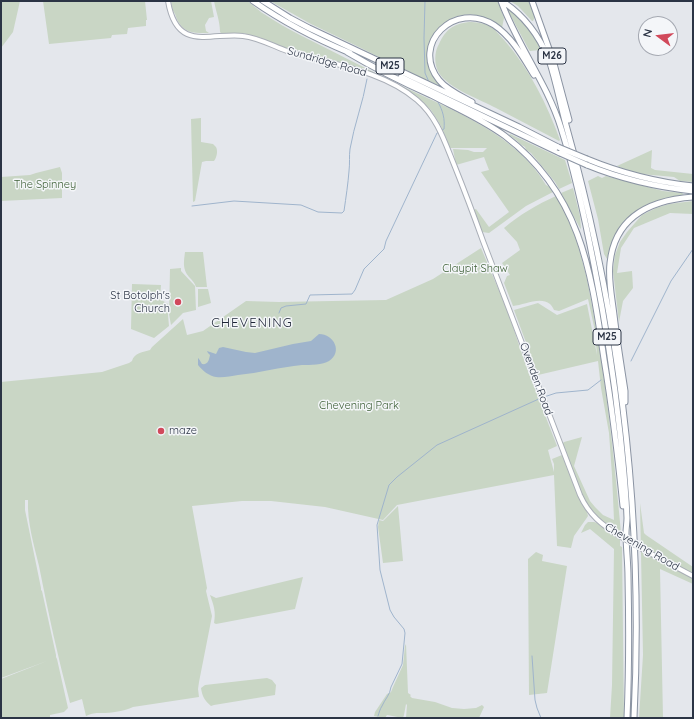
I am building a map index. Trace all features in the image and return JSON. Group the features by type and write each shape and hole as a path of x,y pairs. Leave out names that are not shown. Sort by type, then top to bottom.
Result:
{"highway":[{"name":"M25","path":"253,1 286,22 560,153 635,176 693,186"},
{"name":"M25","path":"263,1 309,28 519,127 615,175 641,182 693,191"},
{"name":"M25","path":"501,1 515,10 532,28 546,53 553,74 592,223 607,301 625,423 633,519 636,583 634,718"},
{"name":"M26","path":"501,1 511,25 549,98"},
{"name":"M26","path":"532,1 556,70 576,149 580,175"},
{"name":"M25","path":"519,127 444,86 435,74 432,67 430,52 435,38 441,29 453,20 468,17 483,20 494,25 506,36 549,98 561,127 589,238 611,361 627,517 626,532"},
{"name":"M25","path":"347,52 470,115 498,132 532,160 563,201 571,217 579,237 592,287 610,399 626,532 629,620 627,718"},
{"name":"M25","path":"625,423 625,391 610,281 610,263 613,249 616,240 623,229 631,219 640,212 650,206 664,201 693,198"}],"main road":[{"name":"Sundridge Road","path":"168,1 170,13 174,22 187,34 199,36 244,36 288,51 369,74 398,87 416,99 430,113 440,131 483,241"},
{"name":"Ovenden Road","path":"483,241 580,495 587,509 593,516"},
{"name":"Chevening Road","path":"593,516 621,537 693,576"}],"green space":[{"path":"1,1 20,1 13,32 1,48"},
{"path":"43,1 145,1 147,20 146,26 128,28 127,34 112,35 111,38 49,44"},
{"path":"171,1 211,1 214,17 209,18 205,25 206,31 209,33 196,33 188,31 182,27 173,11"},
{"path":"214,1 247,1 268,17 296,33 393,82 465,116 502,139 519,152 534,167 546,185 550,187 553,192 526,206 489,233 482,232 473,210 476,209 489,227 509,212 481,172 489,170 484,157 456,165 453,149 483,152 487,148 450,148 441,126 431,110 418,99 356,67 291,50 261,38 243,33 221,33"},
{"path":"270,1 496,1 498,2 504,18 502,28 486,18 475,15 456,17 448,20 441,26 431,41 428,49 428,59 432,74 441,86 406,71 311,24"},
{"path":"510,1 530,1 534,14 533,21 518,6"},
{"path":"506,7 528,28 537,40 544,54 540,50 529,50"},
{"path":"469,22 490,26 514,52 537,88 555,127 560,140 559,141 457,89 439,73 435,62 435,55 437,47 444,35 454,26"},
{"path":"201,118 201,142 213,144 216,147 217,154 214,161 202,162 195,201 193,202 191,119"},
{"path":"510,134 565,160 572,183 559,189 531,153 509,135"},
{"path":"652,150 651,168 655,170 693,174 693,182 680,181 674,177 641,174 617,166"},
{"name":"The Spinney","path":"60,167 62,173 62,198 1,201 1,177 30,175"},
{"path":"598,176 602,178 606,176 663,191 682,193 684,195 656,201 644,206 634,213 617,232 611,244 607,259 604,254 598,219 588,181"},
{"path":"573,188 580,216 581,229 561,193"},
{"path":"556,196 565,212 578,245 591,298 608,408 621,533 600,520 587,504 577,485 562,444 564,442 582,437 574,466 590,501 603,515 614,520 609,433 598,361 538,375 514,310 538,303 557,315 587,304 597,355 595,331 588,299 559,311 554,310 550,304 542,301 513,306 504,283 507,276 510,275 502,263 520,250 517,242 504,228 529,210"},
{"path":"693,201 693,214 670,213 634,228 621,248 617,273 632,271 633,288 623,301 619,322 613,271 615,255 620,242 642,215 656,208 669,204"},
{"name":"Chevening Park","path":"481,248 508,312 526,366 557,446 548,450 554,472 554,464 552,459 562,455 587,512 588,516 574,536 571,548 557,546 554,475 397,505 383,520 325,507 271,501 242,501 192,506 207,588 206,591 212,616 199,682 199,697 133,707 114,712 94,713 86,716 82,699 70,703 53,635 31,533 28,500 25,500 25,510 41,590 68,708 64,712 50,715 50,718 1,718 1,679 47,661 1,678 1,382 102,372 129,363 135,356 150,350 183,319 187,335 203,331 246,301 279,302 386,300 433,279"},
{"path":"185,252 203,252 207,287 196,287 185,271"},
{"path":"181,268 181,271 195,286 196,310 183,313 171,325 169,314 170,269"},
{"path":"132,284 161,285 160,299 168,304 169,326 154,338 131,329"},
{"path":"198,289 208,289 211,303 198,307"},
{"path":"640,503 644,533 693,567 693,584 660,569 663,718 639,718 643,655"},
{"path":"398,506 403,561 383,563 378,527 379,520 383,521"},
{"path":"588,522 597,523 620,539 620,546 622,547 624,718 610,718 612,685 614,549 590,529 581,533"},
{"path":"536,552 543,555 542,561 567,566 547,693 529,695 528,559"},
{"path":"303,577 295,609 216,624 214,623 215,616 213,602 210,595 216,598"},
{"path":"406,644 408,693 411,695 410,696 412,698 435,702 452,708 476,708 482,705 484,707 479,718 406,718 406,704 403,718 387,715 385,718 374,716 387,694 391,692 403,665"},
{"path":"267,678 272,680 276,685 275,695 211,706 204,698 201,691 201,688 205,685"}],"water":[{"path":"319,334 329,337 335,344 336,349 333,357 329,361 323,363 221,377 209,374 198,365 198,358 202,364 206,364 208,362 210,355 207,351 216,354 219,348 223,347 255,353 311,341"}],"waterway":[{"path":"425,1 425,73 429,82"},
{"path":"192,206 234,201 301,205 318,212 342,213 344,211 348,186 350,149 367,79"},
{"path":"438,102 444,118 444,129 442,130"},
{"path":"279,313 281,308 286,306 306,304 310,295 352,294 364,269 384,249 386,241 437,133 439,132"},
{"path":"631,361 671,281 693,249"},
{"path":"544,397 556,393 588,390 601,380"},
{"path":"378,716 402,664 405,633 404,629 390,610 380,570 377,525 389,485 437,445 541,398"},
{"path":"532,656 535,700 541,718"}],"place":[{"name":"St Botolph's Church","path":"178,302"},
{"name":"maze","path":"161,431"}],"district":[{"name":"CHEVENING","path":"252,323"}],"park label":[{"name":"Claypit Shaw","path":"475,269"}]}
